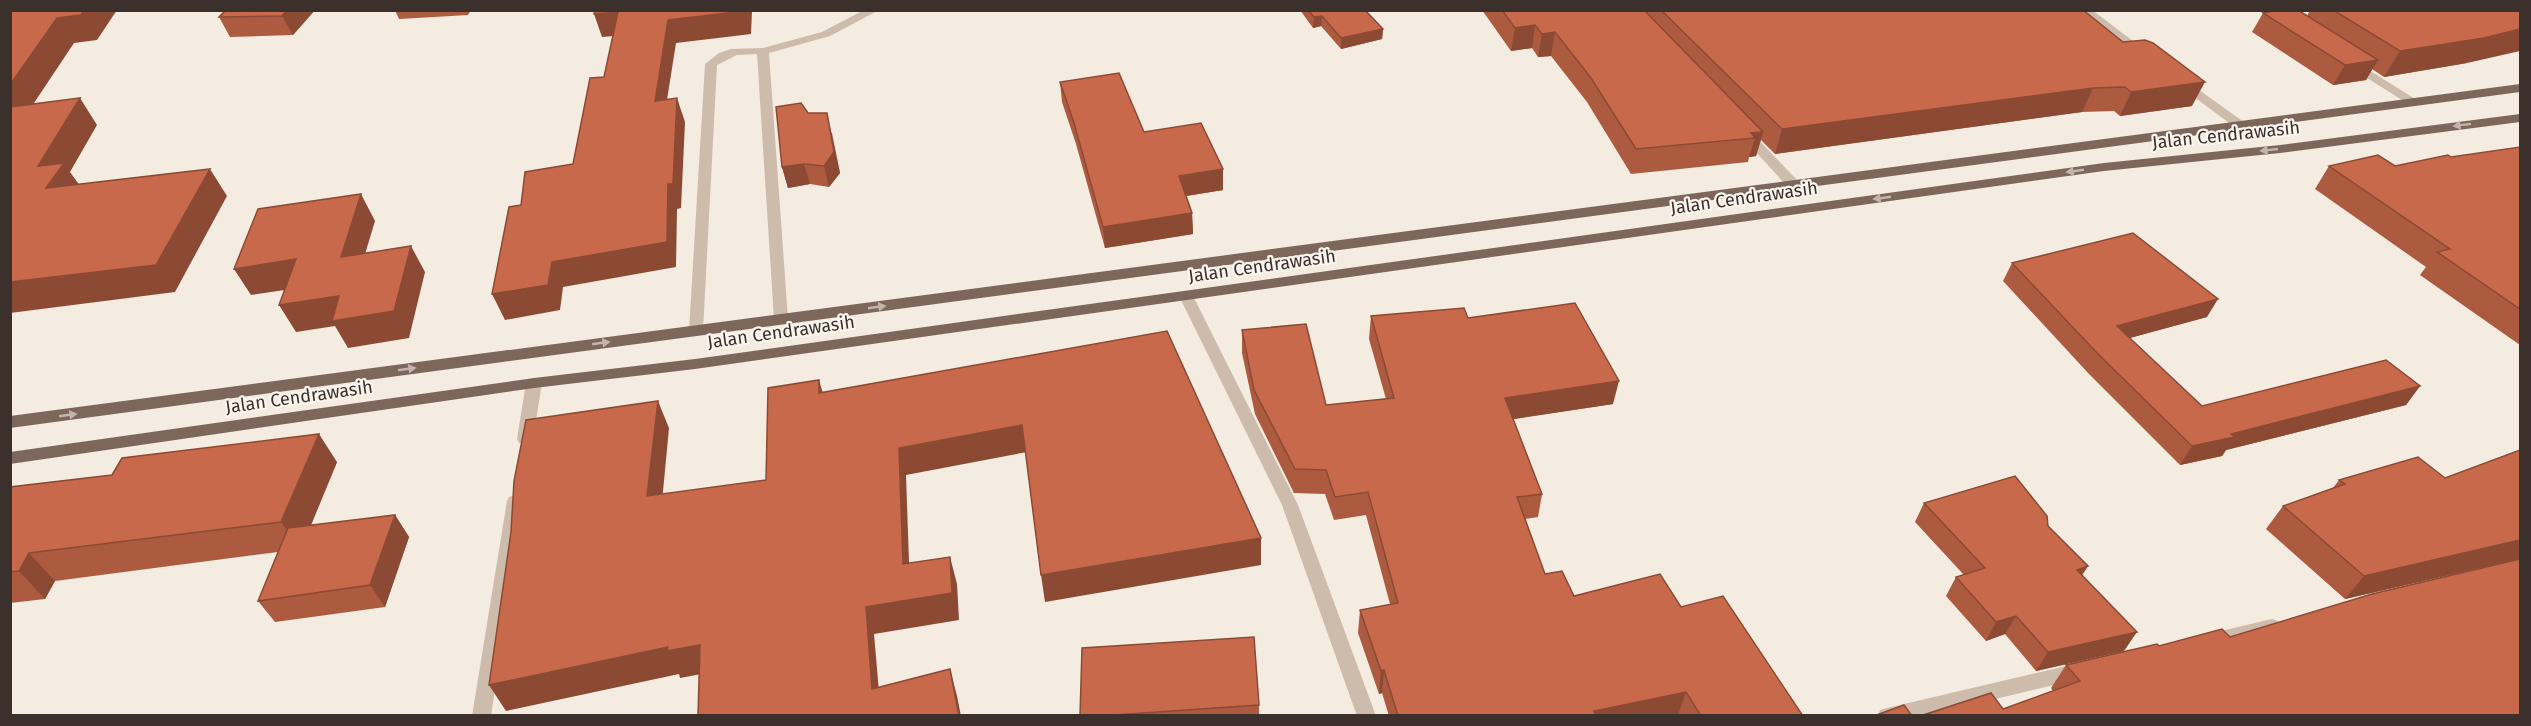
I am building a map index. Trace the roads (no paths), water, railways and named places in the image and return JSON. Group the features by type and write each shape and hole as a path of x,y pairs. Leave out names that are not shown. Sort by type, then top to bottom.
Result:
{"main road":[{"name":"Jalan Cendrawasih","path":"10,422 2520,88"},
{"name":"Jalan Cendrawasih","path":"10,458 534,383 694,364 2104,167 2280,149 2520,118"}],"street":[{"path":"696,331 711,63 732,51 763,51 826,34 874,10"},
{"path":"2084,10 2157,64"},
{"path":"763,51 781,319"},
{"path":"2344,59 2414,102"},
{"path":"2176,78 2241,125"},
{"path":"1740,127 1793,184"},
{"path":"1186,296 1290,505 1367,716"},
{"path":"523,452 534,383"},
{"path":"481,716 518,486"},
{"path":"2186,646 2290,622"},
{"path":"1887,716 2094,667"}]}
